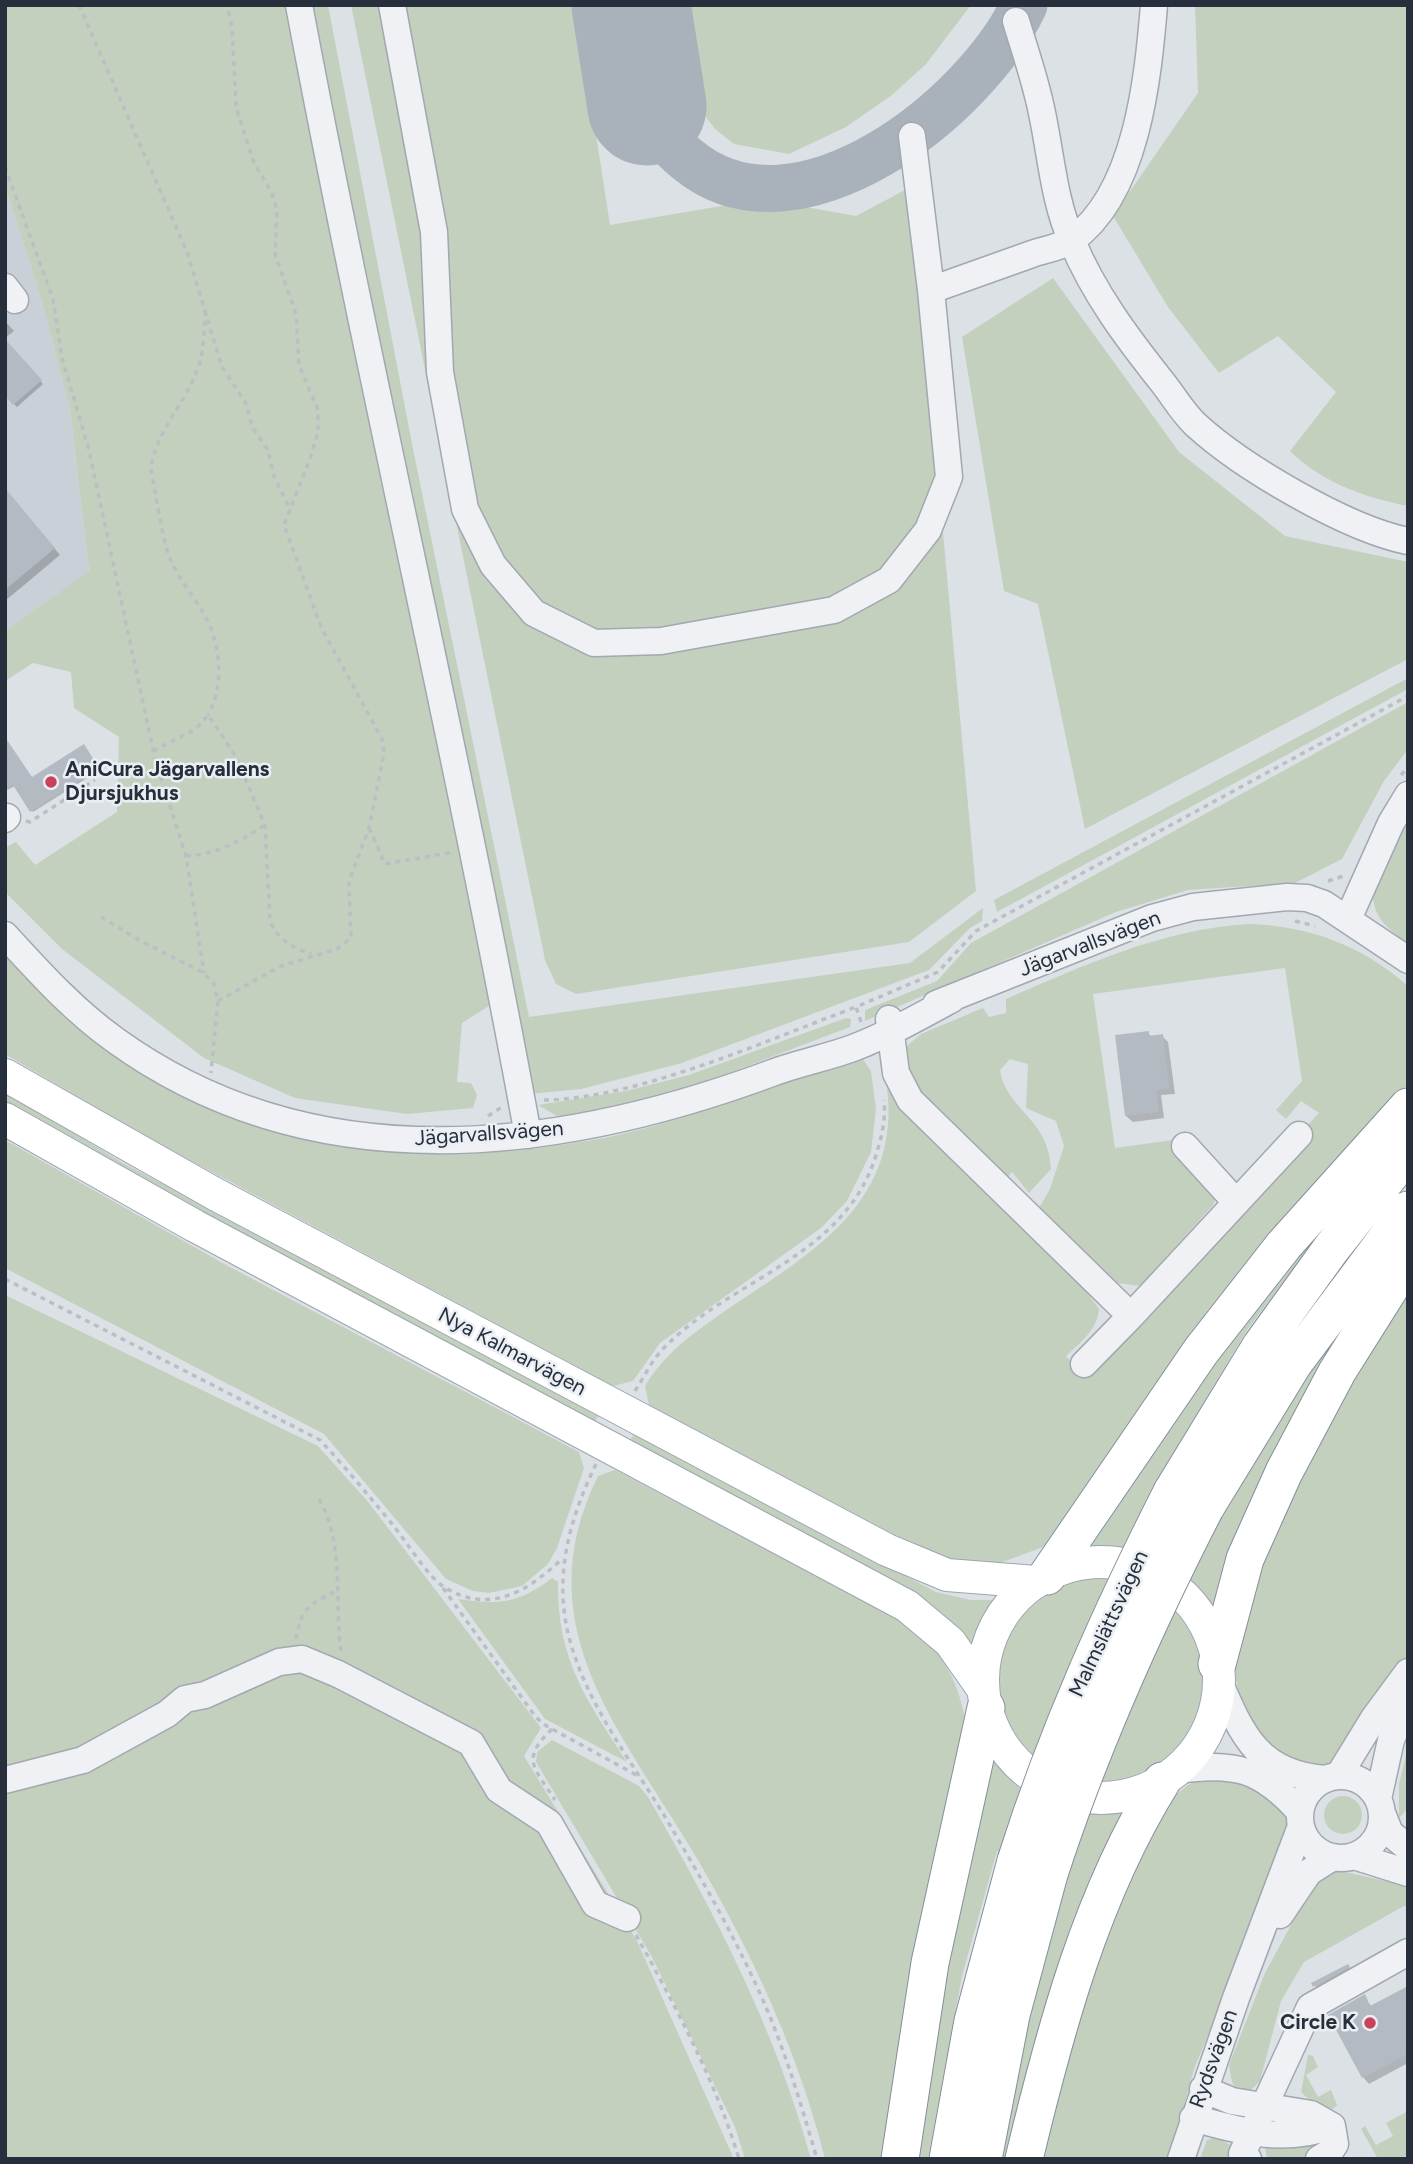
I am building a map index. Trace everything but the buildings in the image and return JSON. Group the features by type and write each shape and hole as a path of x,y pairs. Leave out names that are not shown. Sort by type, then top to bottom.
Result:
{"highway":[{"path":"1042,1579 1200,1351 1284,1245 1408,1107"},
{"name":"Malmslättsvägen","path":"948,2159 973,2021 1016,1861 1039,1790 1083,1675 1172,1492 1261,1346 1331,1249 1408,1152"},
{"name":"Malmslättsvägen","path":"983,2159 1011,2015 1049,1874 1072,1804 1119,1684 1205,1508 1293,1364 1408,1210"},
{"path":"1218,1673 1245,1559 1284,1472 1336,1372 1408,1259"},
{"path":"900,2159 930,1964 985,1699"},
{"path":"1024,2159 1058,2027 1108,1887 1131,1834 1170,1775"}],"main road":[{"name":"Nya Kalmarvägen","path":"5,1075 227,1200 887,1550 947,1575 1042,1579"},
{"name":"Nya Kalmarvägen","path":"5,1119 207,1233 907,1606 950,1642 985,1699 996,1734 1011,1757 1039,1781 1055,1789 1091,1798 1110,1798 1145,1790 1170,1775 1195,1752 1208,1730 1216,1706 1218,1673 1205,1626 1194,1609 1164,1581 1127,1566 1107,1563 1066,1568 1042,1579 1012,1603 995,1629 985,1658 985,1699"}],"street":[{"path":"299,5 346,256 474,849 528,1135"},
{"path":"392,5 434,232 439,372 453,457 466,509 493,565 534,613 594,643 661,641 834,610 888,580 928,530 949,477 931,290 912,136"},
{"path":"931,290 1071,240 1101,209 1128,157 1145,85 1154,5"},
{"path":"1016,21 1042,109 1057,192 1071,240 1106,307 1195,424 1300,497 1391,538 1408,541"},
{"path":"1336,924 1373,860 1401,790"},
{"name":"Jägarvallsvägen","path":"5,934 54,989 114,1040 174,1078 245,1110 278,1121 386,1140 457,1141 528,1135 634,1117 850,1049 890,1026 952,999 1152,918 1193,907 1233,903 1299,913"},
{"path":"1299,913 1336,924 1408,960"},
{"name":"Jägarvallsvägen","path":"777,1071 859,1018 890,1026"},
{"path":"890,1026 896,1073 910,1100 1131,1316"},
{"path":"1084,1363 1131,1316 1298,1135"},
{"path":"1185,1146 1236,1202"},
{"path":"5,1780 83,1760 167,1714 186,1699 205,1695 292,1658 302,1659 344,1677 471,1744 499,1790 549,1823 595,1904 627,1918"},
{"path":"1301,1819 1308,1792 1332,1777 1408,1672"},
{"path":"1218,1673 1239,1729 1260,1755 1286,1772 1303,1777 1332,1777 1363,1782 1380,1806 1390,1833 1408,1848"},
{"path":"1344,1856 1374,1842 1381,1828 1380,1806 1391,1740 1408,1699"},
{"path":"1170,1775 1224,1766 1253,1772 1278,1789 1301,1819 1314,1848 1408,1873"},
{"name":"Rydsvägen","path":"1181,2159 1193,2118 1301,1819"},
{"name":"Rydsvägen","path":"1251,1961 1309,1872 1344,1856"},
{"path":"1247,2148 1262,2107 1310,2007 1408,1952"},
{"path":"1203,2090 1262,2107 1311,2114 1332,2126"},
{"path":"1193,2118 1247,2148 1306,2135 1332,2126"},
{"path":"1319,2159 1329,2153 1335,2144 1332,2126"}],"path":[{"path":"79,5 187,252 222,367 247,405 253,427 268,450 274,474 289,507"},
{"path":"218,1001 281,966 337,949 351,938 349,881 369,828 384,753 382,739 321,627 284,526 289,507 311,456 318,431 318,410 299,365 295,347 296,314 275,254 277,211 272,193 254,163 236,107 232,27 227,5"},
{"path":"5,167 52,299 62,358 89,450 153,751 186,856 204,973"},
{"path":"153,751 196,729 216,701 218,655 203,612 190,595 167,550 151,470 152,458 173,411 199,365 206,309"},
{"path":"482,1119 510,1103 569,1097 638,1083 859,1018 937,972 976,931 1408,696"},
{"path":"208,715 235,755 265,825 270,920 274,932 297,949 313,955"},
{"path":"1401,790 1408,767"},
{"path":"6,818 30,822 95,780"},
{"path":"186,856 209,854 232,846 265,825"},
{"path":"369,828 385,864 474,849"},
{"path":"1336,924 1299,913 1311,887 1342,877 1348,872"},
{"path":"101,917 204,973 214,984 218,1001 210,1076 199,1069"},
{"path":"632,1395 661,1352 702,1318 832,1228 871,1174 882,1136 882,1093"},
{"path":"5,1279 320,1440 358,1481 442,1586 535,1716 543,1724 642,1778"},
{"path":"597,1462 574,1516 563,1558 566,1623 582,1678 676,1835 761,1997 797,2089 817,2159"},
{"path":"319,1499 332,1531 336,1556 336,1591 344,1677"},
{"path":"442,1586 481,1598 514,1594 534,1585 563,1558"},
{"path":"292,1658 301,1614 307,1606 336,1591"}],"shaded area":[{"path":"5,185 43,305 70,410 89,572 5,631"}],"green space":[{"path":"5,5 294,5 492,1004 462,1023 457,1082 471,1083 477,1095 473,1108 407,1114 295,1098 204,1058 62,949 5,892 5,848 16,842 35,865 117,812 119,737 74,708 71,672 33,663 5,681 5,631 89,571 70,410 43,305 5,185"},
{"path":"309,5 328,5 413,449 529,1017 910,963 983,908 982,921 970,928 929,970 682,1063 581,1089 529,1094"},
{"path":"351,5 576,5 610,225 762,199 856,216 905,190 918,262 976,891 909,942 576,994 556,984 545,960"},
{"path":"684,5 971,5 926,64 892,95 846,127 789,154 734,144 715,129 702,112"},
{"path":"1195,5 1408,5 1408,506 1345,487 1316,472 1290,451 1336,392 1278,336 1219,373 1168,307 1113,216 1198,93"},
{"path":"1053,278 1179,452 1285,536 1408,562 1408,659 1085,829 1038,604 1004,591 962,337"},
{"path":"1408,678 1408,689 997,912 994,900"},
{"path":"1408,702 1408,749 1384,781 1342,859 1295,883 1188,890 1116,912 865,1021 865,1010 937,981 971,943"},
{"path":"1408,815 1408,944 1378,915 1373,891"},
{"path":"1249,924 1293,929 1334,940 1372,959 1408,986 1408,1085 1322,1176 1069,1524 1043,1547 1000,1563 962,1564 891,1533 649,1406 645,1386 668,1356 707,1324 813,1250 840,1225 863,1198 879,1166 888,1129 887,1087 1076,1277 1099,1309 1092,1329 1066,1356 1080,1372 1319,1113 1301,1101 1286,1119 1276,1110 1302,1081 1285,968 1093,994 1115,1148 1173,1140 1185,1161 1216,1194 1214,1204 1140,1286 1117,1283 1100,1276 1039,1208 1050,1189 1064,1146 1056,1121 1026,1108 1028,1064 1010,1059 1000,1070 1010,1095 1036,1126 1048,1152 1051,1169 1029,1193 1012,1172 1006,1179 910,1091 902,1050 921,1034 983,1008 989,1017 1006,1013 1006,999 1124,951 1186,933"},
{"path":"5,951 80,1026 134,1069 222,1113 273,1131 377,1151 430,1154 538,1148 593,1140 658,1125 755,1092 849,1055 862,1058 871,1071 876,1109 871,1152 847,1201 821,1228 660,1343 633,1381 613,1386 137,1132 5,1054"},
{"path":"846,1018 851,1019 850,1027 671,1095 601,1111 557,1116 538,1105 626,1091 689,1075"},
{"path":"5,1092 123,1163 599,1415 594,1423 117,1166 5,1102"},
{"path":"5,1140 228,1266 579,1452 584,1468 557,1548 548,1564 522,1586 489,1593 473,1591 446,1579 324,1434 5,1268"},
{"path":"1376,1159 1247,1330 1154,1486 1219,1516 1327,1345 1335,1347 1218,1619 1192,1588 1160,1564 1124,1551 1084,1549 1195,1375"},
{"path":"1408,1282 1408,1658 1390,1678 1335,1763 1304,1770 1266,1748 1243,1719 1234,1668 1244,1599 1327,1420"},
{"path":"5,1295 318,1446 369,1503 541,1728 524,1756 637,1941 734,2159 5,2159"},
{"path":"634,1434 936,1592 971,1600 995,1600 984,1613 971,1647 930,1604 629,1442"},
{"path":"615,1470 914,1628 943,1661 956,1686 967,1729 883,2159 825,2159 803,2083 757,1972 702,1867 617,1728 594,1682 578,1634 572,1584 577,1532 598,1476"},
{"path":"552,1578 558,1582 563,1634 577,1678 627,1762 545,1719 458,1599 497,1602 518,1598"},
{"path":"1100,1578 1139,1586 1157,1595 1173,1608 1186,1624 1195,1642 1203,1681 1195,1720 1186,1738 1173,1754 1157,1767 1139,1776 1100,1784 1061,1776 1043,1767 1027,1754 1014,1738 1005,1720 997,1681 1005,1642 1014,1624 1027,1608 1043,1595 1061,1586"},
{"path":"552,1740 639,1786 648,1797 720,1929 761,2017 796,2110 811,2159 745,2159 735,2127 652,1957 536,1762 537,1752"},
{"path":"1408,1747 1408,1808 1399,1818 1399,1784"},
{"path":"988,1752 1018,1787 1040,1802 1064,1809 1126,1810 1014,2159 1002,2159 1033,1996 1067,1879 997,1851 962,1976 928,2159 909,2159"},
{"path":"1207,1776 1261,1785 1287,1817 1287,1844 1194,2069 1170,2159 1038,2159 1079,2001 1132,1865 1173,1797 1188,1785"},
{"path":"1343,1796 1356,1802 1362,1815 1356,1828 1343,1834 1330,1828 1324,1815 1330,1802"},
{"path":"1341,1871 1408,1886 1408,1908 1404,1906 1304,1962 1281,2001 1260,2081 1247,2094 1238,2091 1232,2082 1229,2065 1265,1973 1311,1888 1327,1873"},
{"path":"1308,2055 1313,2056 1318,2067 1306,2075 1318,2097 1331,2090 1337,2105 1333,2109 1316,2106 1301,2092"},
{"path":"1408,2111 1408,2155 1401,2159 1378,2159 1361,2129 1365,2126 1376,2145 1393,2136 1386,2123"},
{"path":"1217,2137 1232,2146 1231,2159 1200,2159 1207,2140"},
{"path":"1327,2138 1309,2159 1267,2159 1265,2145"}],"taxiway":[{"path":"647,106 659,129 681,154 732,183 780,188 830,177 879,154 925,123 967,85 1000,45 1024,5"}],"runway":[{"path":"631,5 647,106"}],"place":[{"name":"AniCura Jägarvallens Djursjukhus","path":"51,782"},
{"name":"Circle K","path":"1370,2023"}]}
